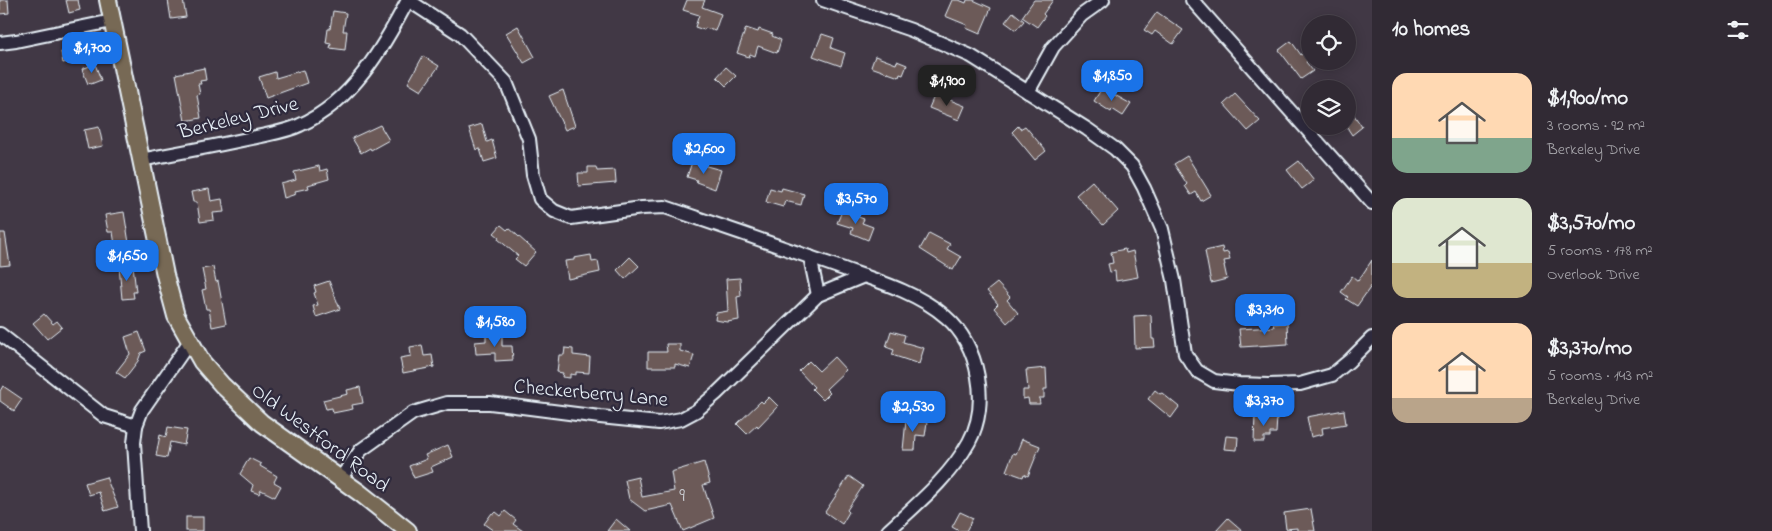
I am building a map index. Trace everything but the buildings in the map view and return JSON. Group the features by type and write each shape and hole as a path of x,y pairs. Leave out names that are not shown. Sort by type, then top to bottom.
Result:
{"main road":[{"name":"Old Westford Road","path":"108,0 165,275 176,316 190,341 202,362 244,407 283,440 340,479 408,531"}],"street":[{"path":"408,0 460,34 506,82 529,139 533,175 540,199 554,211 571,218 642,208 666,207 864,276 927,303 947,317 961,333 971,349 977,371 979,417 970,441 954,464 930,492 888,531"},
{"name":"Berkeley Drive","path":"140,160 264,135 300,126 317,116 346,93 373,61 408,0"},
{"path":"823,0 910,30 971,56 1115,148 1132,166 1144,188 1162,230 1174,280 1185,354 1197,371 1214,381 1268,386 1300,384 1332,375 1372,338"},
{"path":"1028,92 1053,47 1082,15 1103,0"},
{"path":"1192,0 1372,203"},
{"path":"0,42 16,41 112,21"},
{"path":"810,257 818,295"},
{"name":"Checkerberry Lane","path":"340,479 361,450 413,413 447,403 490,403 658,423 681,419 696,411 716,394 818,295 864,276"},
{"path":"0,334 104,416 136,426"},
{"path":"140,531 134,444 136,426 142,410 190,341"}]}
